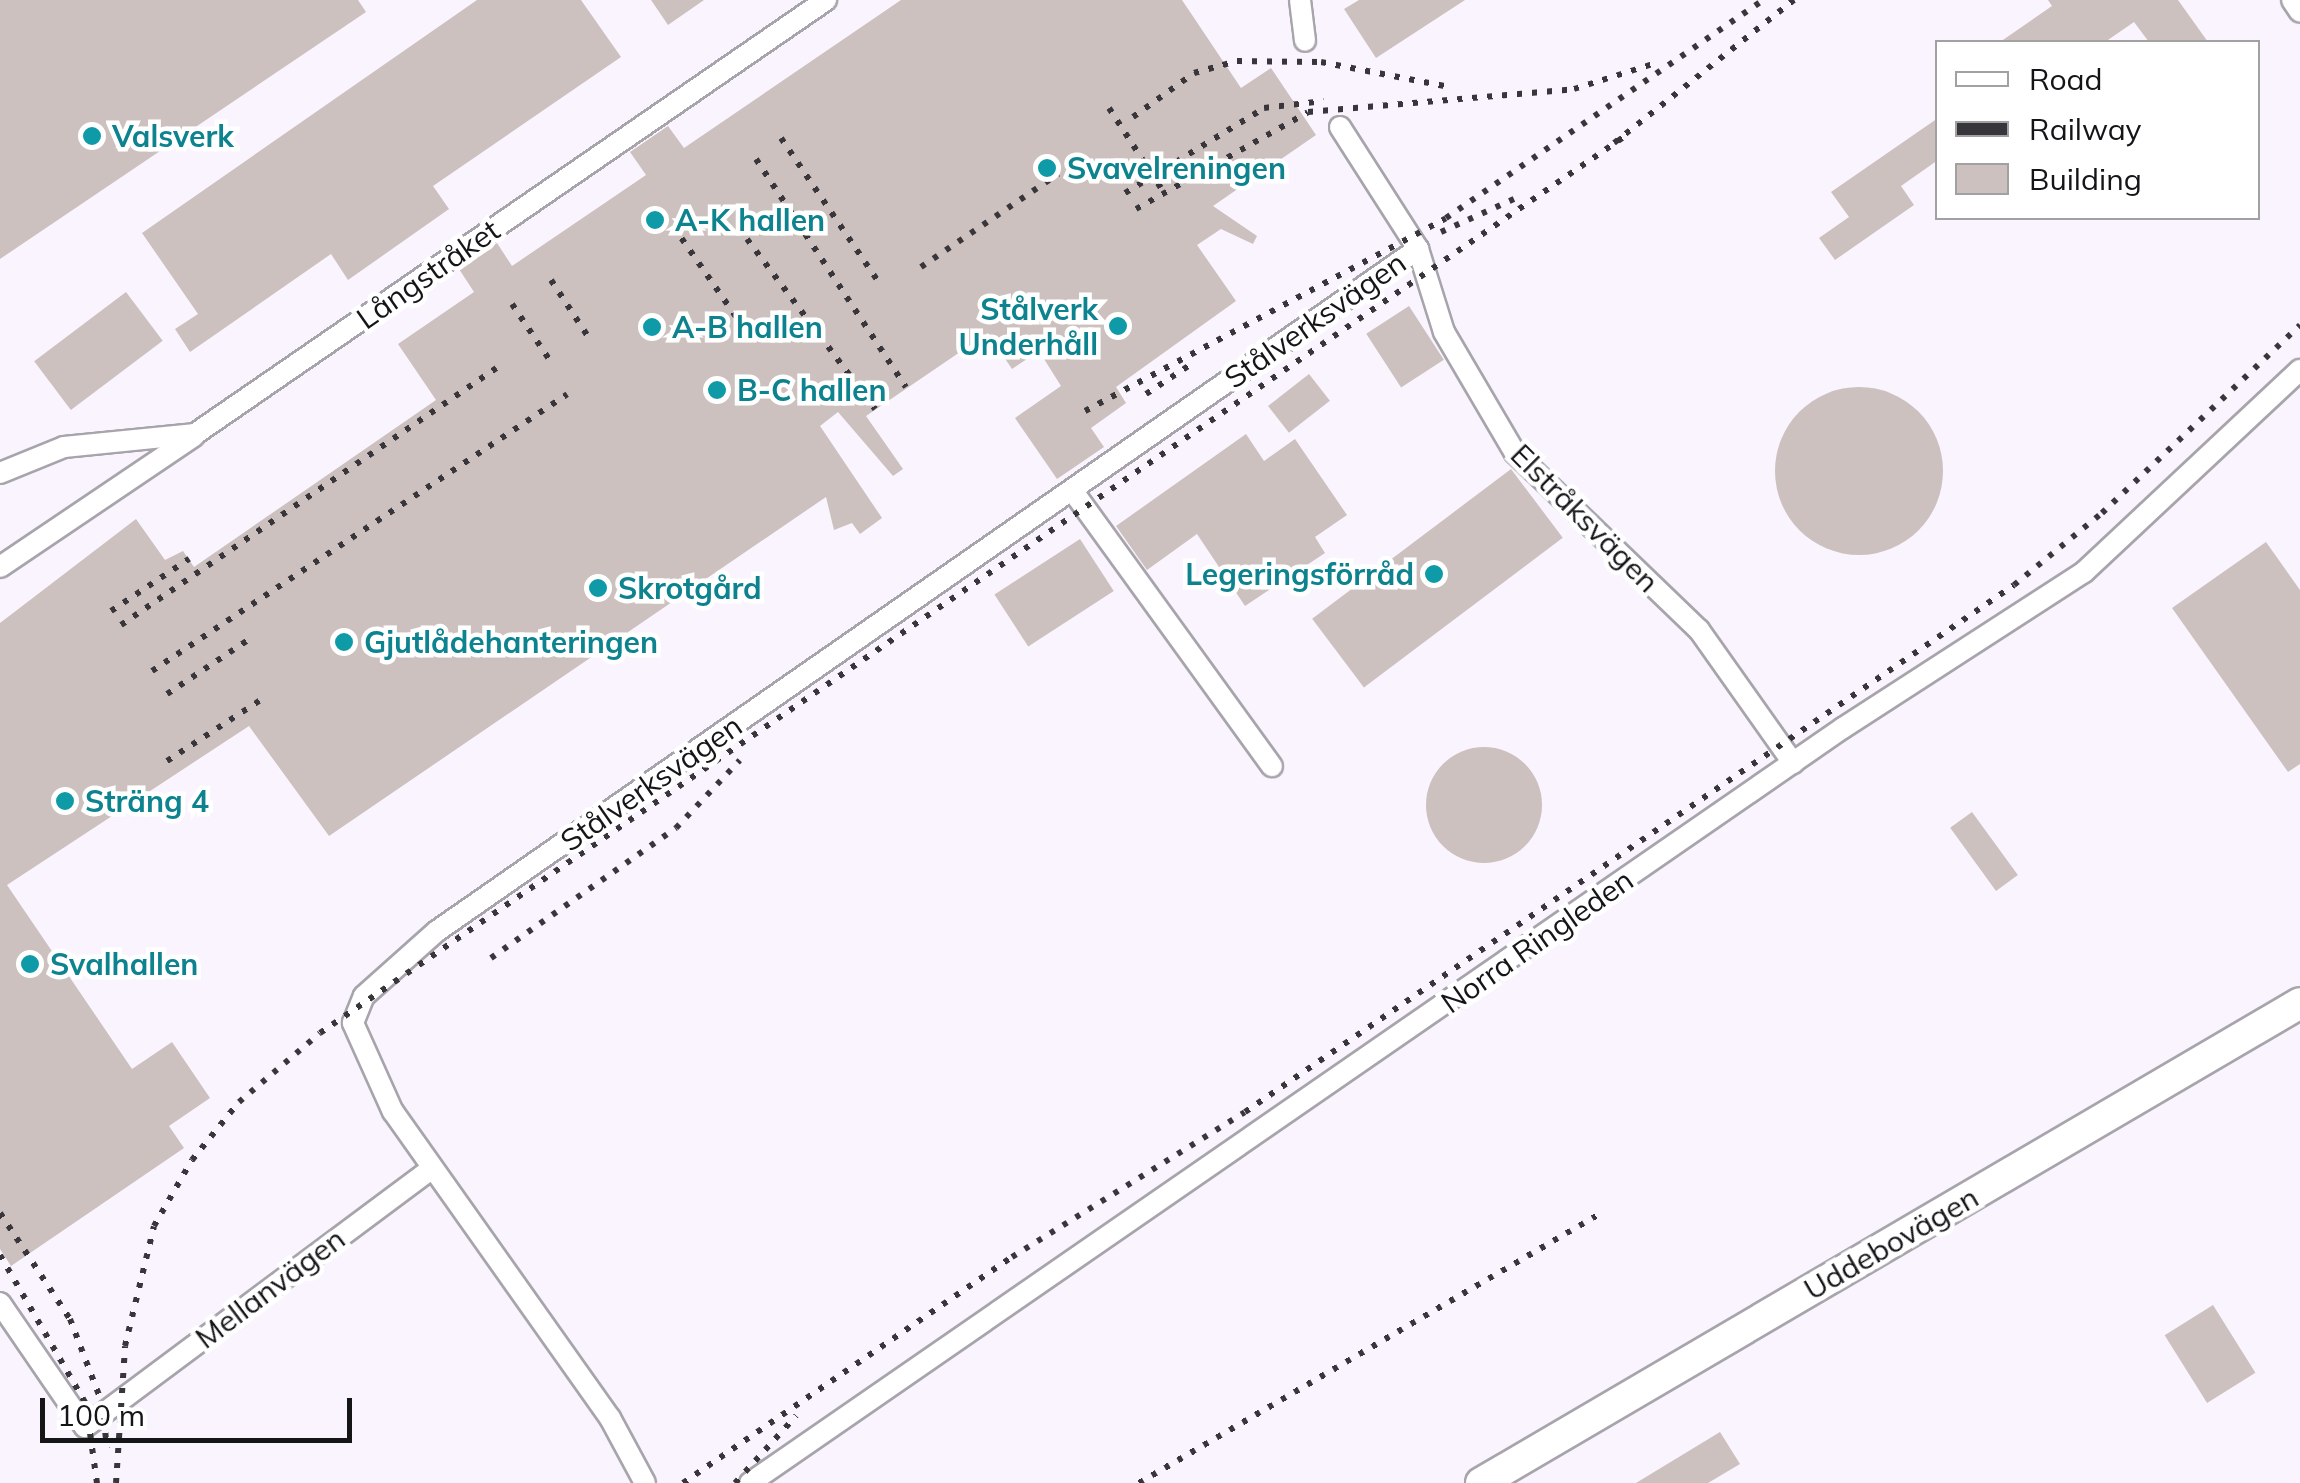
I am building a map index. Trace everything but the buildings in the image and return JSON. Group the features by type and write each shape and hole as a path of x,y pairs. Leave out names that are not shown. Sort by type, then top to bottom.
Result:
{"street":[{"name":"Långstråket","path":"0,473 64,447 195,434 826,0"},
{"path":"1300,0 1305,41"},
{"path":"2292,0 2300,12"},
{"name":"Elstråksvägen","path":"1340,127 1418,249 1444,332 1514,453 1698,630 1793,763"},
{"name":"Stålverksvägen","path":"644,1483 610,1418 393,1112 352,1023 388,968 1418,249"},
{"name":"Norra Ringleden","path":"750,1483 1793,763 2125,541 2300,370"},
{"path":"0,568 195,434"},
{"path":"1072,490 1272,766"},
{"name":"Uddebovägen","path":"1481,1483 2300,1003"},
{"name":"Mellanvägen","path":"0,1304 85,1427 432,1168"}],"railway":[{"path":"1085,411 1446,218 1763,0"},
{"path":"1614,143 1794,0"},
{"path":"1133,117 1194,73 1237,61 1321,62 1450,87"},
{"path":"1136,209 1308,112 1574,89 1656,63"},
{"path":"1125,193 1264,108 1324,101"},
{"path":"1109,108 1161,188"},
{"path":"116,1483 125,1346 154,1226 192,1160 239,1102 320,1033 1625,136"},
{"path":"781,138 879,283"},
{"path":"756,159 906,387"},
{"path":"921,267 1058,174"},
{"path":"1441,232 1514,199"},
{"path":"673,226 737,318"},
{"path":"747,239 875,409"},
{"path":"551,280 589,338"},
{"path":"512,304 551,362"},
{"path":"683,1483 1012,1257 1245,1112 2014,585 2102,513 2300,325"},
{"path":"1146,394 1190,365"},
{"path":"121,625 496,368"},
{"path":"152,671 567,394"},
{"path":"111,611 189,559"},
{"path":"167,694 251,638"},
{"path":"167,761 262,699"},
{"path":"491,958 676,828 740,760"},
{"path":"0,1213 70,1319 102,1403 107,1448"},
{"path":"1139,1483 1596,1216"},
{"path":"0,1255 86,1404 97,1483"},
{"path":"735,1483 796,1416"}],"place":[{"name":"Valsverk","path":"92,136"},
{"name":"Svavelreningen","path":"1047,168"},
{"name":"A-K hallen","path":"655,220"},
{"name":"Stålverk Underhåll","path":"1118,326"},
{"name":"A-B hallen","path":"652,327"},
{"name":"B-C hallen","path":"717,390"},
{"name":"Legeringsförråd","path":"1434,574"},
{"name":"Skrotgård","path":"598,588"},
{"name":"Gjutlådehanteringen","path":"344,642"},
{"name":"Sträng 4","path":"65,801"},
{"name":"Svalhallen","path":"30,964"}]}
